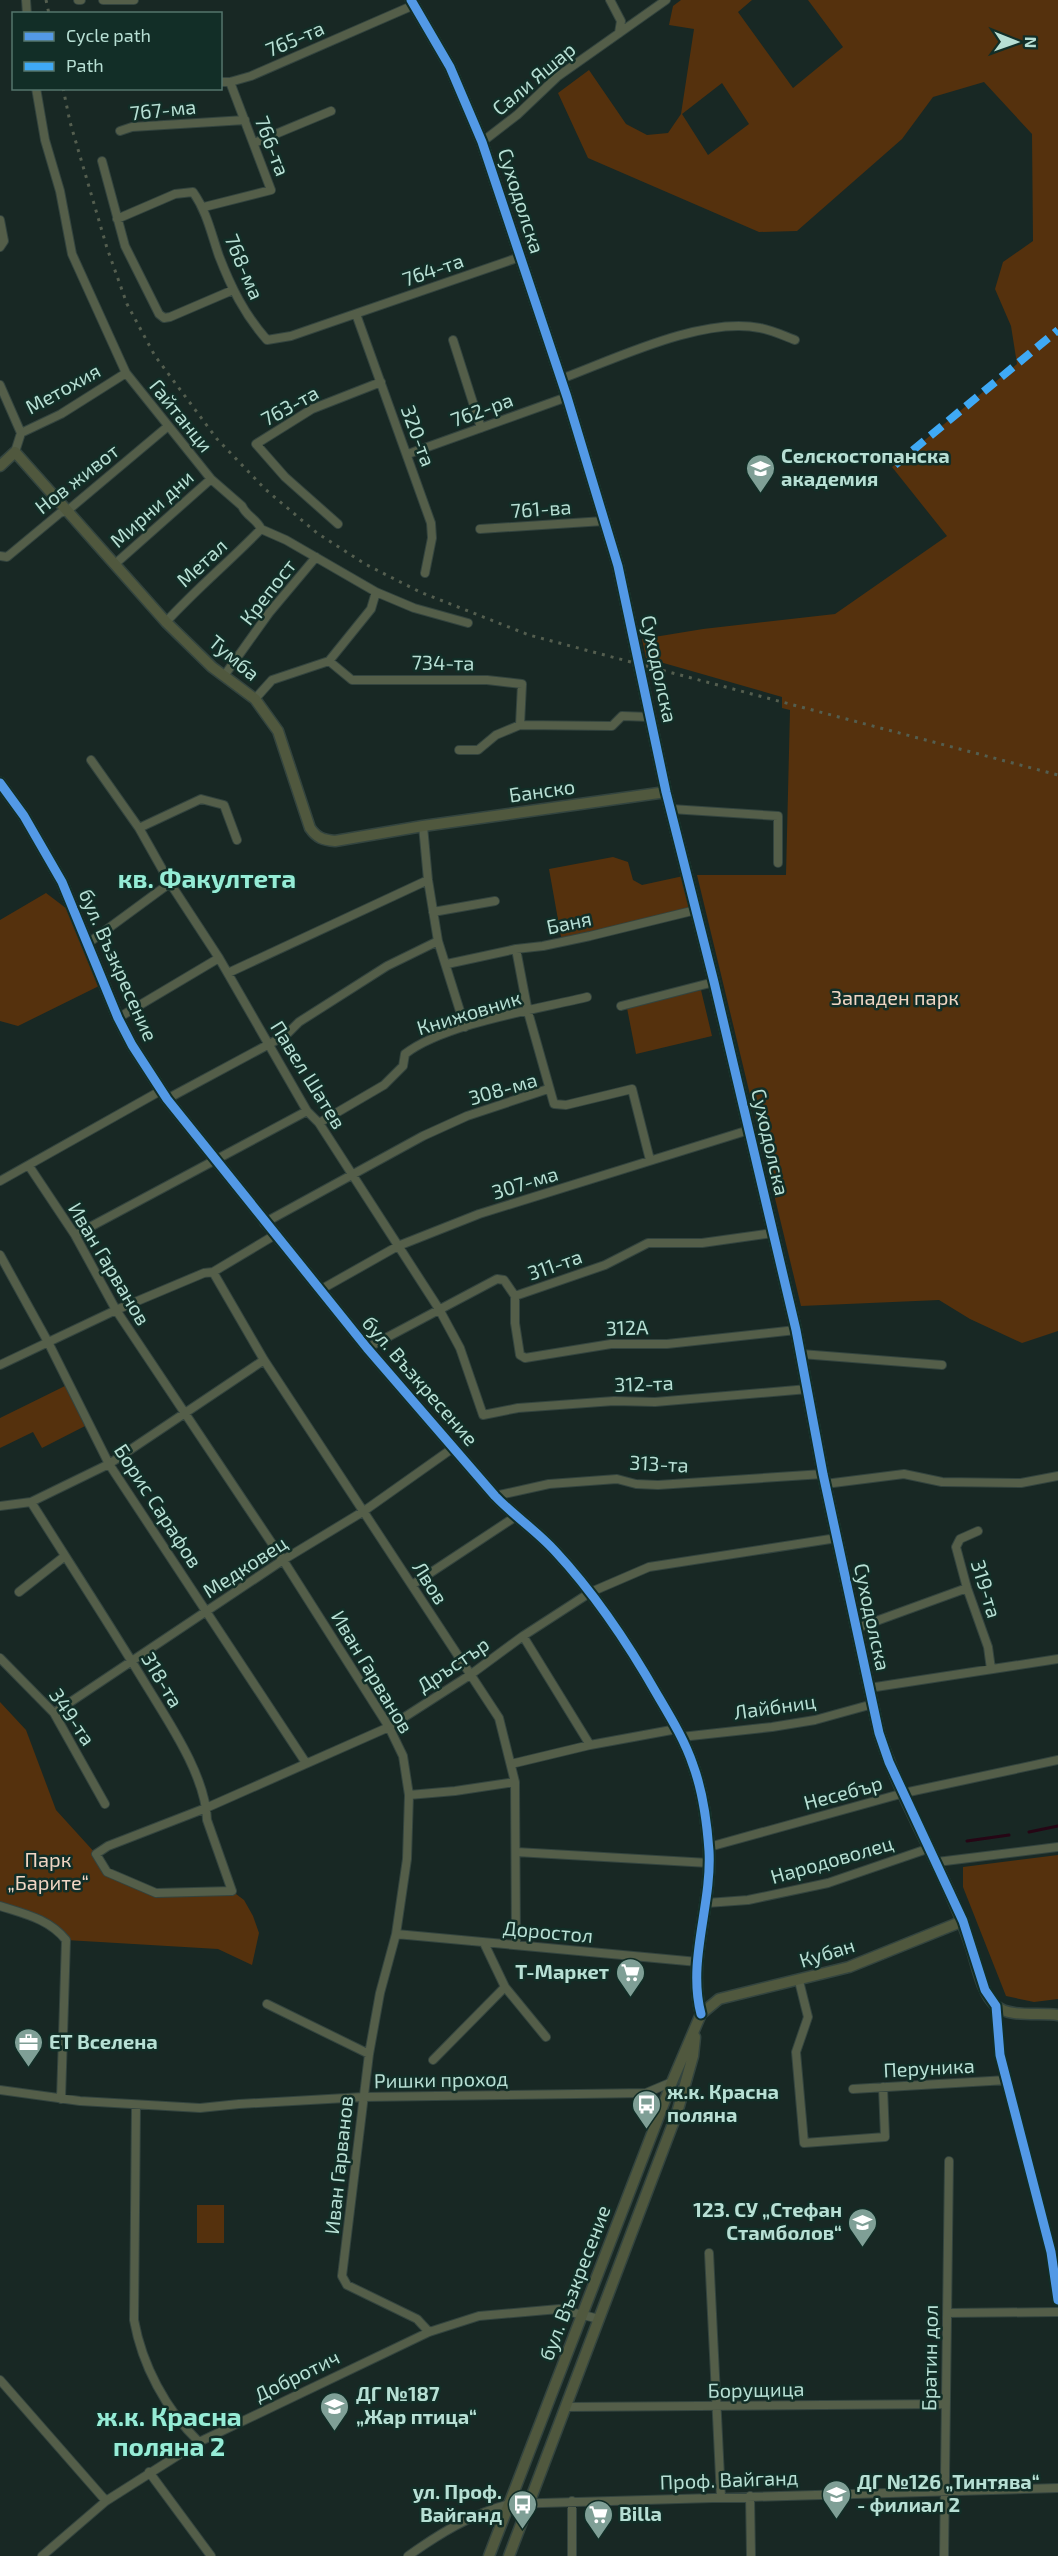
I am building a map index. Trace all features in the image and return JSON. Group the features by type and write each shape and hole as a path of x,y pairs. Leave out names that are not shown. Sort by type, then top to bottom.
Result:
{"street":[{"path":"103,0 134,0"},
{"path":"610,0 621,21 619,33"},
{"name":"Сали Яшар","path":"482,142 517,116 556,77 666,0"},
{"name":"765-та","path":"222,82 250,76 412,3"},
{"name":"Суходолска","path":"412,3 450,67 482,142 567,397 618,566 666,792 714,982 796,1330 824,1479 873,1704 889,1762 937,1862 963,1922 985,1990 996,2006 1000,2055 1051,2252 1058,2300"},
{"name":"766-та","path":"204,207 271,190 230,82"},
{"name":"Гайтанци","path":"36,90 45,140 60,191 72,254 126,374 167,427 211,479 242,506 245,512 259,523 261,529 286,540 376,592 414,608 468,623"},
{"path":"254,143 331,111"},
{"name":"767-ма","path":"120,131 132,127 245,120"},
{"path":"102,161 125,246 159,314 164,318 233,290"},
{"path":"117,219 175,194 193,192 204,207"},
{"name":"768-ма","path":"204,207 233,290 249,319 267,340 291,336 356,315"},
{"path":"0,220 2,244"},
{"name":"764-та","path":"356,315 520,257"},
{"name":"320-та","path":"356,315 431,523 432,538 425,573"},
{"path":"561,379 688,331 721,327 759,327 795,340"},
{"path":"453,340 481,428"},
{"name":"Метохия","path":"0,466 15,452 21,433 61,414 126,374"},
{"name":"763-та","path":"338,524 285,477 256,444 312,409 381,382"},
{"path":"0,385 21,433"},
{"name":"762-ра","path":"408,454 567,397"},
{"name":"Нов живот","path":"3,556 60,513 68,511 167,427"},
{"name":"Тумба","path":"15,452 166,622 224,676 255,699 278,730 310,828 316,836 324,840 335,841 423,826"},
{"name":"Мирни дни","path":"115,564 211,479"},
{"name":"761-ва","path":"480,529 604,521"},
{"name":"Метал","path":"166,622 196,590 261,529"},
{"name":"Крепост","path":"224,676 269,613 316,557"},
{"path":"255,699 272,680 330,661 371,609 376,592"},
{"name":"734-та","path":"330,661 352,680 475,680 522,684 520,725"},
{"path":"459,750 478,750 496,735 520,725 612,726 622,716 650,717"},
{"name":"Павел Шатев","path":"91,759 138,828 170,883 219,958 308,1111 319,1123 439,1309 460,1348 483,1415"},
{"name":"бул. Възкресение","path":"0,783 24,816 57,873 118,1018 132,1045 164,1094 264,1223 367,1348 495,1496 515,1517 554,1549 591,1592 638,1660 679,1733 693,1765 704,1807 709,1847 707,1904 696,1986 701,2014 672,2082 489,2556"},
{"name":"Банско","path":"423,826 666,792"},
{"path":"138,828 201,799 224,805 237,840"},
{"path":"670,809 778,816 778,863"},
{"path":"423,826 428,880 438,941 465,1027"},
{"path":"228,973 428,880"},
{"path":"87,944 170,883"},
{"path":"434,912 495,900"},
{"name":"Баня","path":"447,964 516,949 543,946 696,910"},
{"path":"0,1180 164,1094 268,1045 286,1035 299,1022 387,966 438,941"},
{"path":"516,949 528,1012 548,1089"},
{"path":"118,1018 219,958"},
{"path":"621,1006 714,982"},
{"name":"Книжовник","path":"319,1123 384,1085 403,1066 405,1054 417,1044 465,1027 587,997"},
{"name":"308-ма","path":"264,1223 350,1174 467,1116 548,1089 554,1104 566,1105 632,1089 650,1160"},
{"path":"75,1235 308,1111"},
{"name":"307-ма","path":"320,1290 398,1246 479,1214 749,1130"},
{"name":"Иван Гарванов","path":"29,1166 75,1235 116,1310 283,1560 389,1727 403,1756 409,1795 407,1859 396,1934 380,1993 369,2054 343,2279 347,2284 417,2319 429,2332"},
{"name":"311-та","path":"367,1348 497,1279 504,1280 515,1296 605,1265 648,1243 702,1243 773,1233"},
{"path":"0,1365 116,1310 204,1273 213,1272 275,1235"},
{"name":"Борис Сарафов","path":"1,1258 48,1341 109,1464 306,1763"},
{"name":"Лвов","path":"213,1272 264,1360 499,1718 515,1782 516,1944"},
{"name":"312А","path":"515,1296 515,1323 520,1355 525,1358 611,1344 667,1344 796,1330"},
{"path":"801,1354 942,1365"},
{"path":"0,1506 31,1502 109,1464 264,1360"},
{"name":"312-та","path":"483,1415 518,1408 614,1401 655,1402 808,1389"},
{"name":"Медковец","path":"54,1713 283,1560 364,1511 453,1448"},
{"name":"313-та","path":"495,1496 549,1484 607,1479 658,1485 904,1474 942,1482 1021,1484 1058,1476"},
{"name":"318-та","path":"31,1502 132,1661 185,1750 232,1891"},
{"path":"412,1585 515,1517"},
{"name":"319-та","path":"978,1531 960,1539 956,1547 967,1588 988,1647 991,1669"},
{"name":"Дръстър","path":"232,1891 156,1893 107,1872 96,1854 108,1846 206,1808 389,1727 591,1592 649,1567 837,1538"},
{"path":"18,1592 65,1556"},
{"path":"857,1628 967,1588"},
{"path":"524,1636 590,1745"},
{"name":"349-та","path":"0,1658 54,1713 105,1804"},
{"path":"869,1688 1058,1659"},
{"name":"Лайбниц","path":"512,1764 590,1745 679,1733 772,1727 873,1704"},
{"name":"Несебър","path":"709,1847 904,1794 1058,1760"},
{"path":"409,1795 515,1782"},
{"path":"937,1862 1058,1847"},
{"name":"Народоволец","path":"707,1904 748,1900 828,1883 930,1848"},
{"path":"516,1852 709,1863"},
{"path":"0,1906 42,1920 56,1928 66,1940 61,2099"},
{"name":"Кубан","path":"701,2014 719,1999 849,1967 963,1922"},
{"name":"Доростол","path":"396,1934 698,1962"},
{"path":"484,1943 505,1987 546,2037"},
{"path":"799,1981 808,2017 796,2052 804,2143 885,2137 883,2087"},
{"path":"433,2060 505,1987"},
{"path":"267,2004 369,2054"},
{"path":"996,2006 1010,2012 1054,2013"},
{"name":"бул. Възкресение","path":"509,2556 677,2113 693,2056 696,2025"},
{"name":"Перуника","path":"853,2089 1007,2080"},
{"name":"Ришки проход","path":"0,2090 61,2099 136,2106 200,2108 239,2103 363,2097 645,2093 672,2082"},
{"path":"136,2106 134,2320 137,2337 148,2370 188,2430 199,2442"},
{"name":"Братин дол","path":"944,2556 949,2161"},
{"path":"709,2253 721,2497"},
{"name":"Добротич","path":"42,2556 106,2501 199,2442 429,2332 479,2316 559,2309 599,2319"},
{"path":"947,2313 1058,2312"},
{"path":"0,2380 106,2501"},
{"name":"Борущица","path":"566,2407 946,2404"},
{"path":"149,2472 211,2556"},
{"name":"Проф. Вайганд","path":"408,2556 438,2534 472,2516 508,2504 1058,2488"},
{"path":"750,2496 751,2556"},
{"path":"572,2501 572,2556"}],"green space":[{"name":"Западен парк","path":"681,0 752,0 738,12 793,88 843,47 808,0 1058,0 1058,1331 1022,1343 970,1319 939,1300 801,1306 697,875 786,875 790,710 782,708 782,697 646,658 642,639 703,629 835,614 947,536 892,467 1017,364 1011,326 995,289 1003,262 1033,241 1032,134 984,82 933,97 902,139 797,231 759,232 588,158 558,93 589,70 626,124 647,135 668,133 681,114 694,29 669,25 673,6","holes":["722,83 749,124 708,155 682,114"]},
{"path":"613,857 628,862 633,880 642,885 688,875 696,910 562,942 549,869"},
{"path":"46,893 75,915 103,984 18,1026 0,1021 0,920"},
{"path":"701,990 712,1036 636,1054 627,1008"},
{"path":"69,1384 89,1424 42,1448 33,1432 0,1448 0,1418"},
{"name":"Парк „Барите“","path":"0,1702 26,1730 56,1810 96,1854 107,1872 156,1893 232,1891 244,1900 259,1933 252,1965 218,1949 66,1940 56,1928 0,1906"},
{"path":"1058,1855 1058,1999 1034,2002 1006,1996 963,1887 963,1867"},
{"path":"197,2205 224,2205 224,2243 197,2243"}],"waterway":[{"path":"1029,1832 1058,1826"},
{"path":"967,1841 1009,1835"}],"railway":[{"path":"46,0 49,12"},
{"path":"63,90 70,122 107,248 127,304 155,356 217,439 265,489 317,533 365,564 420,592 529,635 1058,775"}],"marked path":[{"path":"895,465 1058,330"}],"cycle path":[{"path":"411,0 450,67 482,142 567,397 618,566 666,792 714,982 796,1330 823,1474 879,1733 889,1762 963,1921 985,1990 996,2006 1000,2055 1051,2252 1058,2300"},
{"path":"0,783 24,816 62,882 118,1018 132,1045 167,1099 367,1348 495,1496 548,1544 584,1585 623,1639 673,1721 696,1775 704,1807 708,1840 709,1871 697,1974 697,1994 701,2014"}],"place":[{"name":"Селскостопанска академия","path":"760,494"},
{"name":"Т-Маркет","path":"630,1998"},
{"name":"ЕТ Вселена","path":"28,2068"},
{"name":"ж.к. Красна поляна","path":"646,2130"},
{"name":"123. СУ „Стефан Стамболов“","path":"863,2248"},
{"name":"ДГ №187 „Жар птица“","path":"335,2432"},
{"name":"ДГ №126 „Тинтява“ - филиал 2","path":"836,2520"},
{"name":"ул. Проф. Вайганд","path":"523,2530"},
{"name":"Billa","path":"598,2540"}],"district":[{"name":"кв. Факултета","path":"207,879"},
{"name":"ж.к. Красна поляна 2","path":"169,2432"}]}
